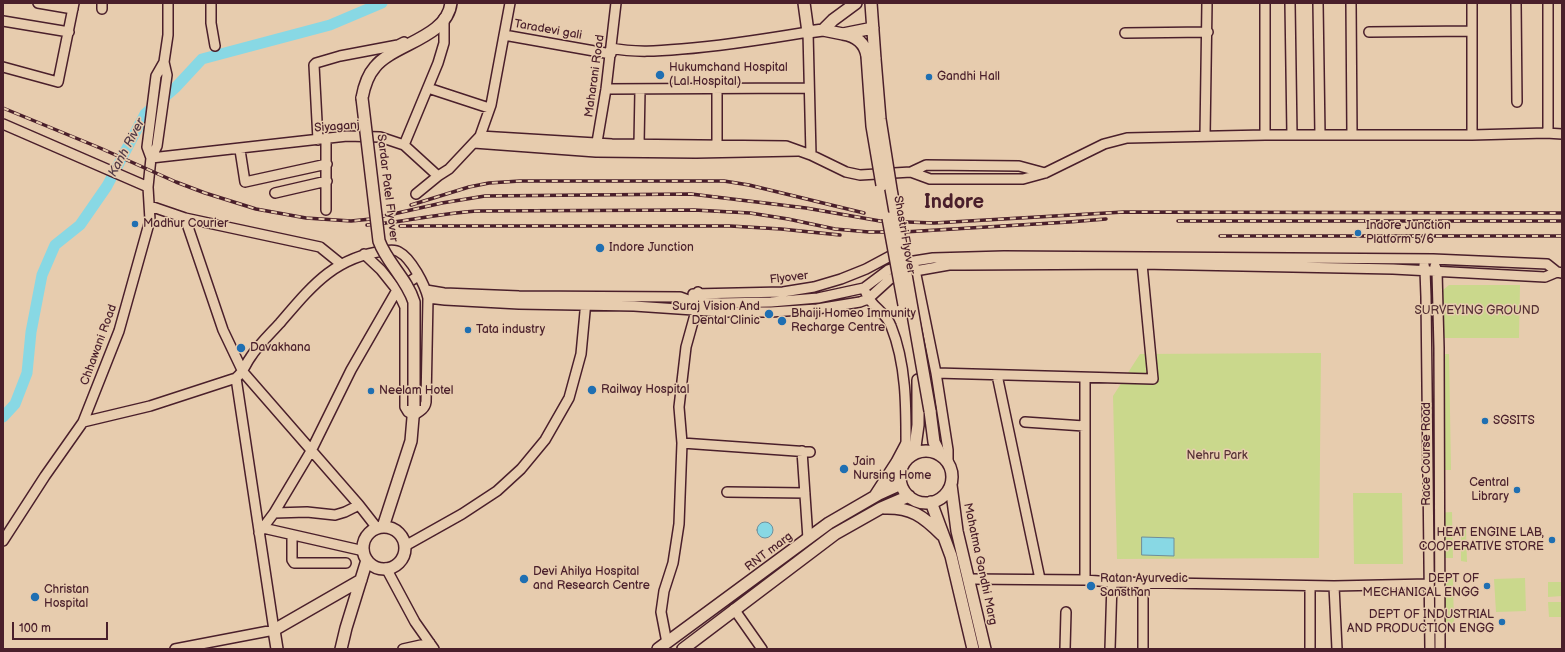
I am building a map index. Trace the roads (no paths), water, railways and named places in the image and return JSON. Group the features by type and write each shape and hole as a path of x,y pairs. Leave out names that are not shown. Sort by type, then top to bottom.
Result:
{"main road":[{"path":"804,3 814,31"},
{"path":"814,31 833,20 856,3"},
{"path":"814,31 843,34 873,28 871,3"},
{"name":"Sardar Patel Flyover","path":"380,528 411,441 414,411 414,302 411,293 384,253 379,241 362,98 364,86 375,66 394,52 430,33 444,18 452,5"},
{"name":"Shastri Flyover","path":"873,28 871,57 872,126 918,380 918,412 910,457"},
{"name":"Shastri Flyover","path":"843,34 856,38 863,44 871,57 890,189 930,411 934,442 944,459"},
{"path":"875,497 897,462 906,444"},
{"path":"923,451 932,452 944,459 952,472 951,485 946,494 937,501 927,503 916,501 906,494 901,484 900,477 902,469 910,457 923,451"},
{"name":"RNT marg","path":"658,649 829,524 875,497 901,484"},
{"name":"Mahatma Gandhi Marg","path":"951,485 957,531 985,649"},
{"name":"RNT marg","path":"683,649 835,534 881,508 908,496"},
{"name":"Mahatma Gandhi Marg","path":"931,502 945,538 957,577 973,649"},
{"path":"881,508 901,509 916,513 931,523 945,538"},
{"path":"341,649 361,580 366,555 364,544 366,537 371,532 380,528 394,529 402,536 405,546 402,559 398,564 386,568 376,567 366,555"},
{"path":"277,649 274,630 361,580"}],"street":[{"path":"3,67 58,82 74,6 38,3"},
{"path":"151,158 147,146 156,76 164,62 168,35 168,3"},
{"path":"211,3 211,22 215,46"},
{"path":"416,194 449,169 480,136 489,108 510,3"},
{"name":"Maharani Road","path":"596,148 606,89 616,3"},
{"path":"1205,136 1208,32 1207,3"},
{"path":"1265,3 1265,135"},
{"path":"1290,3 1292,135"},
{"path":"1318,3 1320,135"},
{"path":"1351,3 1352,134"},
{"path":"1472,3 1472,135"},
{"path":"1516,3 1517,102"},
{"path":"1546,133 1548,129 1548,3"},
{"path":"326,210 327,164 322,139 314,65 316,63 340,56 398,45 419,35 442,16 452,5"},
{"path":"404,145 438,64 444,43 444,18"},
{"path":"3,21 69,32"},
{"path":"814,31 809,88 814,156"},
{"path":"814,31 814,156"},
{"name":"Taradevi gali","path":"504,35 611,51 661,51 718,46 814,31"},
{"path":"1369,32 1472,31"},
{"path":"1124,33 1208,32"},
{"name":"Chhawani Road","path":"3,541 45,476 83,422 119,331 150,220 148,187 151,158 158,146 166,75 164,62"},
{"path":"428,88 489,108"},
{"path":"717,88 717,145"},
{"path":"606,89 809,88"},
{"path":"639,144 640,90"},
{"path":"3,124 148,187"},
{"path":"911,172 930,179 1023,179 1045,173 1104,144 1128,138 1352,134 1562,134"},
{"name":"Siyaganj","path":"151,158 240,150 347,136 380,137 404,145 438,176"},
{"path":"480,136 596,148 639,144 786,146 814,156 846,172 867,176 911,172 926,165 1018,166 1045,173"},
{"path":"474,143 704,153 800,151"},
{"path":"240,150 245,182 327,164"},
{"path":"275,193 326,181"},
{"path":"150,206 185,218 320,247 341,264"},
{"path":"175,649 210,646 274,630 240,375 222,330 185,218"},
{"path":"83,422 150,406 240,375 249,358 303,296 332,269 364,254 392,250 399,251 413,266 427,294 426,402 425,406 421,410 408,412 405,407 405,307 397,290 364,254"},
{"name":"Flyover","path":"586,302 700,296 714,293 783,292 814,287 841,279 866,269 894,254"},
{"path":"667,643 661,612 664,591 673,563 679,524 682,443 680,407 686,347 700,296 721,303 778,302 818,298 864,288 888,270 914,266 948,265 962,261 1004,256 1393,268 1545,276 1560,273"},
{"name":"Race Course Road","path":"1422,259 1425,270 1430,649"},
{"path":"1142,260 1433,259 1546,264 1560,273"},
{"name":"Race Course Road","path":"1433,259 1437,271 1439,356 1440,649"},
{"path":"936,373 1153,379 1142,260"},
{"path":"427,294 444,293 696,311 771,312 817,309 847,304 868,298 890,279 914,266"},
{"path":"914,266 936,373 948,450 944,459"},
{"path":"261,531 274,513 312,451 351,370 397,290 418,276"},
{"path":"864,288 868,298 887,318 891,326 904,379 906,444 910,457"},
{"path":"405,546 462,514 496,491 521,469 545,440 569,398 581,354 586,302"},
{"path":"240,375 312,451 380,528"},
{"path":"997,375 1040,579"},
{"path":"1085,378 1085,580"},
{"path":"1025,422 1084,426"},
{"path":"682,443 806,452 805,493 808,539"},
{"path":"727,492 805,493"},
{"path":"274,513 307,512 335,515 346,512 359,505"},
{"path":"261,531 292,534 366,555"},
{"path":"292,534 292,560 294,563 346,563"},
{"path":"386,568 415,622 432,646 403,649"},
{"path":"969,579 1040,579 1310,586 1429,584"},
{"path":"1110,649 1112,582"},
{"path":"1143,582 1143,649"},
{"path":"1310,586 1310,649"},
{"path":"1334,586 1337,649"},
{"path":"734,609 762,649"},
{"path":"1065,649 1066,612"}],"water":[{"path":"765,522 772,527 773,530 768,537 765,538 758,533 757,530 762,523"},
{"path":"1142,537 1174,538 1174,556 1142,555"}],"waterway":[{"name":"Kanh River","path":"3,417 15,404 27,373 31,332 42,275 55,245 80,225 107,186 145,114 176,87 202,59 330,25 382,3"}],"railway":[{"path":"3,108 205,193 256,209 306,218 351,221 371,219 442,203 485,196 691,194 806,208 880,221 934,223 1124,212 1562,213"},
{"path":"411,205 469,187 489,183 520,181 724,181 749,185 864,213"},
{"path":"367,225 479,211 694,210 750,213 835,229 869,232 904,232 1106,219"},
{"path":"1178,221 1562,221"},
{"path":"400,226 730,226 840,235"},
{"path":"1220,236 1562,236"}],"place":[{"name":"Hukumchand Hospital (Lal Hospital)","path":"660,75"},
{"name":"Gandhi Hall","path":"929,77"},
{"name":"Madhur Courier","path":"135,224"},
{"name":"Indore Junction Platform 5/6","path":"1358,233"},
{"name":"Indore Junction","path":"600,248"},
{"name":"Suraj Vision And Dental Clinic","path":"769,314"},
{"name":"Bhaiji Homeo Immunity Recharge Centre","path":"782,321"},
{"name":"Tata industry","path":"468,330"},
{"name":"Davakhana","path":"241,348"},
{"name":"Railway Hospital","path":"592,390"},
{"name":"Neelam Hotel","path":"371,391"},
{"name":"SGSITS","path":"1485,421"},
{"name":"Jain Nursing Home","path":"844,469"},
{"name":"Central Library","path":"1517,490"},
{"name":"HEAT ENGINE LAB, COOPERATIVE STORE","path":"1552,540"},
{"name":"Devi Ahilya Hospital and Research Centre","path":"524,579"},
{"name":"Ratan Ayurvedic Sansthan","path":"1091,586"},
{"name":"DEPT OF MECHANICAL ENGG","path":"1487,586"},
{"name":"Christan Hospital","path":"35,597"},
{"name":"DEPT OF INDUSTRIAL AND PRODUCTION ENGG","path":"1502,622"}],"district":[{"name":"Indore","path":"954,203"}],"park label":[{"name":"SURVEYING GROUND","path":"1477,311"},
{"name":"Nehru Park","path":"1217,456"}]}
